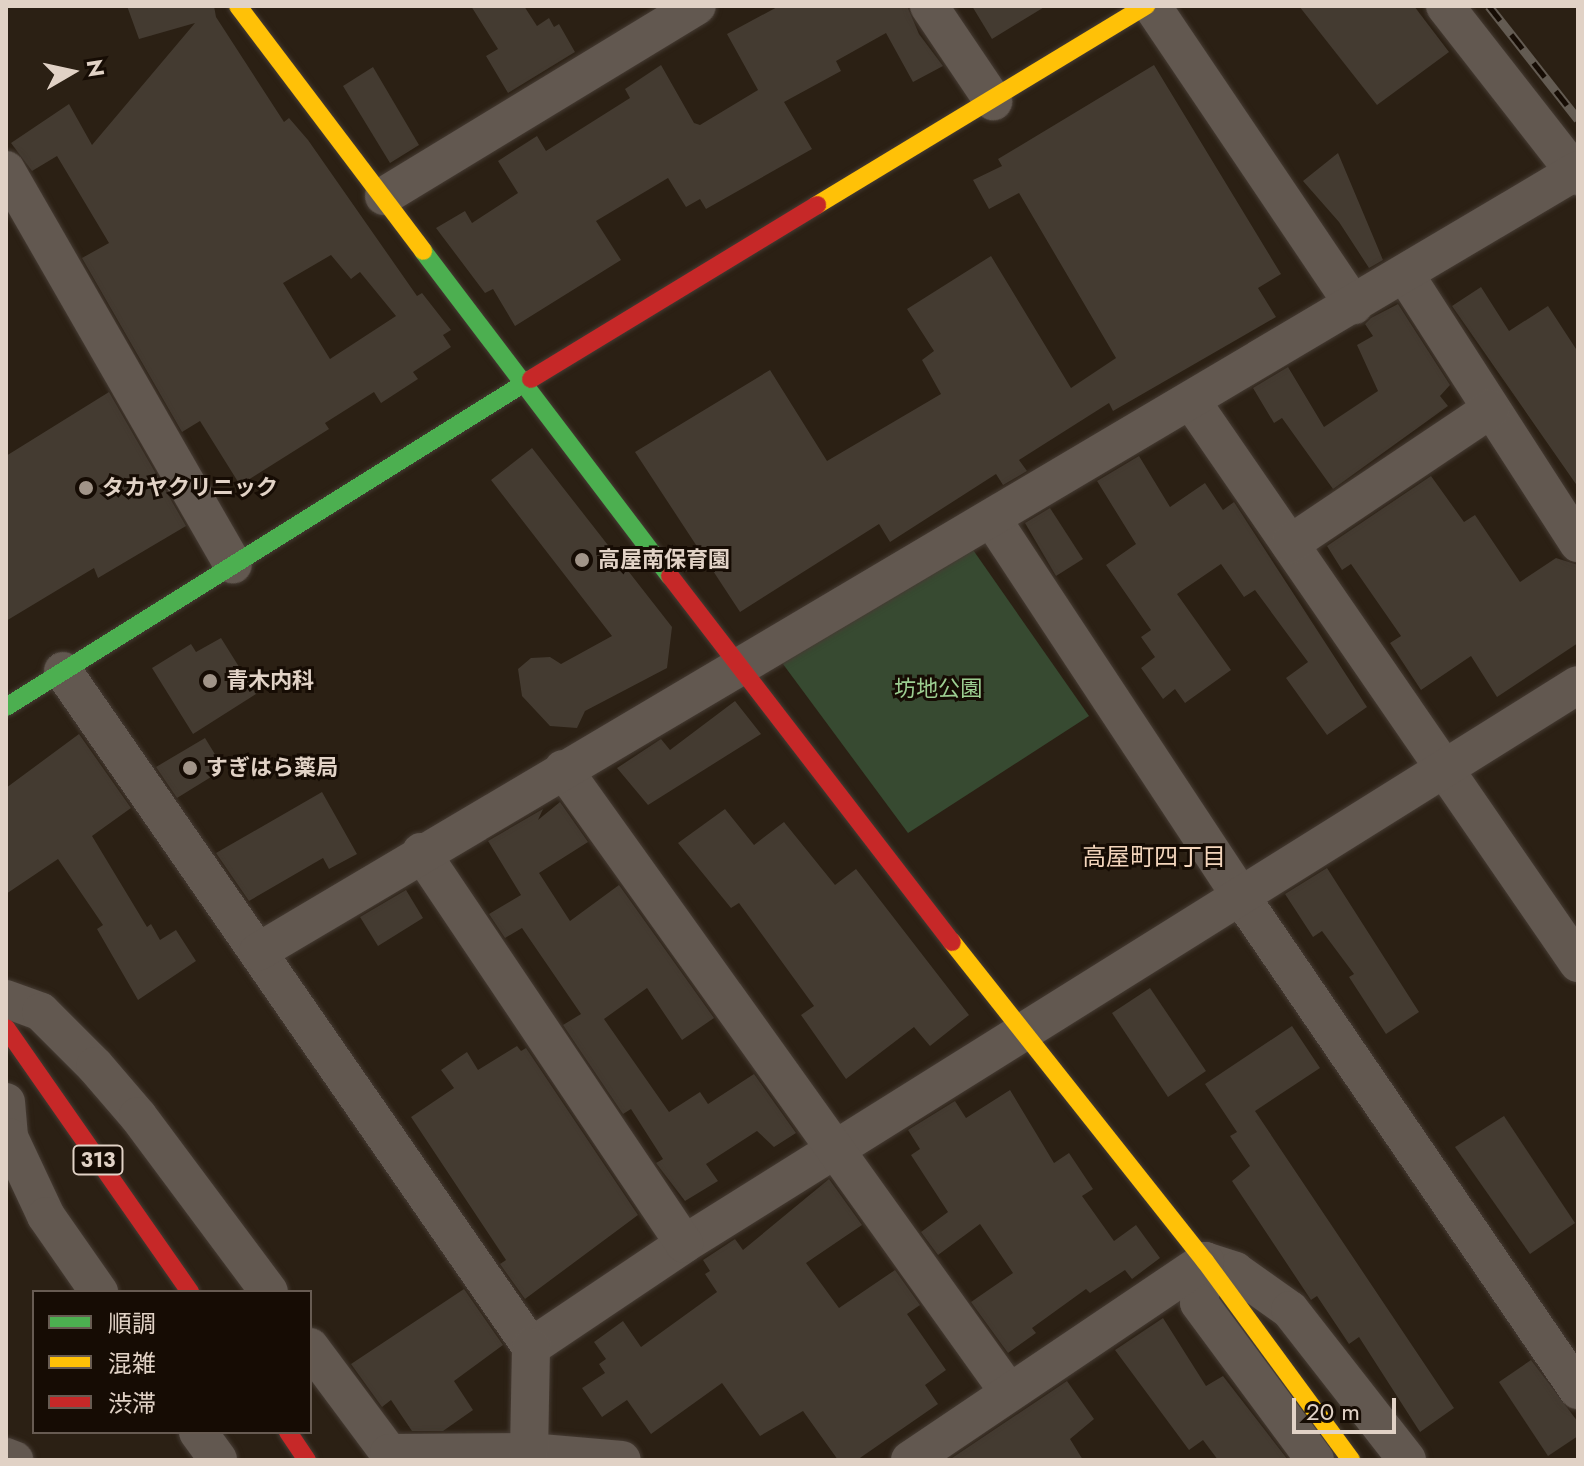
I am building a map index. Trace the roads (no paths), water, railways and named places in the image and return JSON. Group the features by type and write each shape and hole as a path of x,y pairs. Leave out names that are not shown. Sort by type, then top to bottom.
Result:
{"main road":[{"path":"238,6 384,196 523,385 1022,1032 1205,1261 1351,1460"},
{"path":"6,707 523,385 1146,6"},
{"name":"313","path":"13,1040 189,1290"},
{"path":"289,1434 307,1460"}],"street":[{"path":"384,196 697,6"},
{"path":"929,6 993,101"},
{"path":"1152,6 1354,305"},
{"path":"258,952 421,852 1192,402 1577,173 1445,6"},
{"path":"6,170 233,564"},
{"path":"1406,276 1578,543"},
{"path":"1192,402 1445,765 1578,963"},
{"path":"1290,544 1491,409"},
{"path":"992,519 1239,894 1578,1390"},
{"path":"63,671 531,1347 529,1452"},
{"path":"531,1347 684,1244 835,1152 1445,765 1578,685"},
{"path":"563,769 1008,1391"},
{"path":"421,852 684,1244"},
{"path":"6,999 41,1012 95,1066 138,1116 268,1290"},
{"path":"6,1090 13,1040"},
{"path":"6,1102 9,1137 46,1216 98,1290"},
{"path":"910,1460 1205,1261"},
{"path":"1205,1261 1199,1303 1315,1460"},
{"path":"1205,1261 1235,1271 1290,1310 1407,1460"},
{"path":"312,1350 389,1453 529,1452 622,1460"},
{"path":"199,1434 218,1460"},
{"path":"6,1457 14,1460"}],"railway":[{"path":"1489,6 1578,119"}],"place":[{"name":"タカヤクリニック","path":"86,488"},
{"name":"高屋南保育園","path":"582,560"},
{"name":"青木内科","path":"210,681"},
{"name":"すぎはら薬局","path":"190,768"}],"district":[{"name":"高屋町四丁目","path":"1154,857"}],"park label":[{"name":"坊地公園","path":"938,689"}]}
